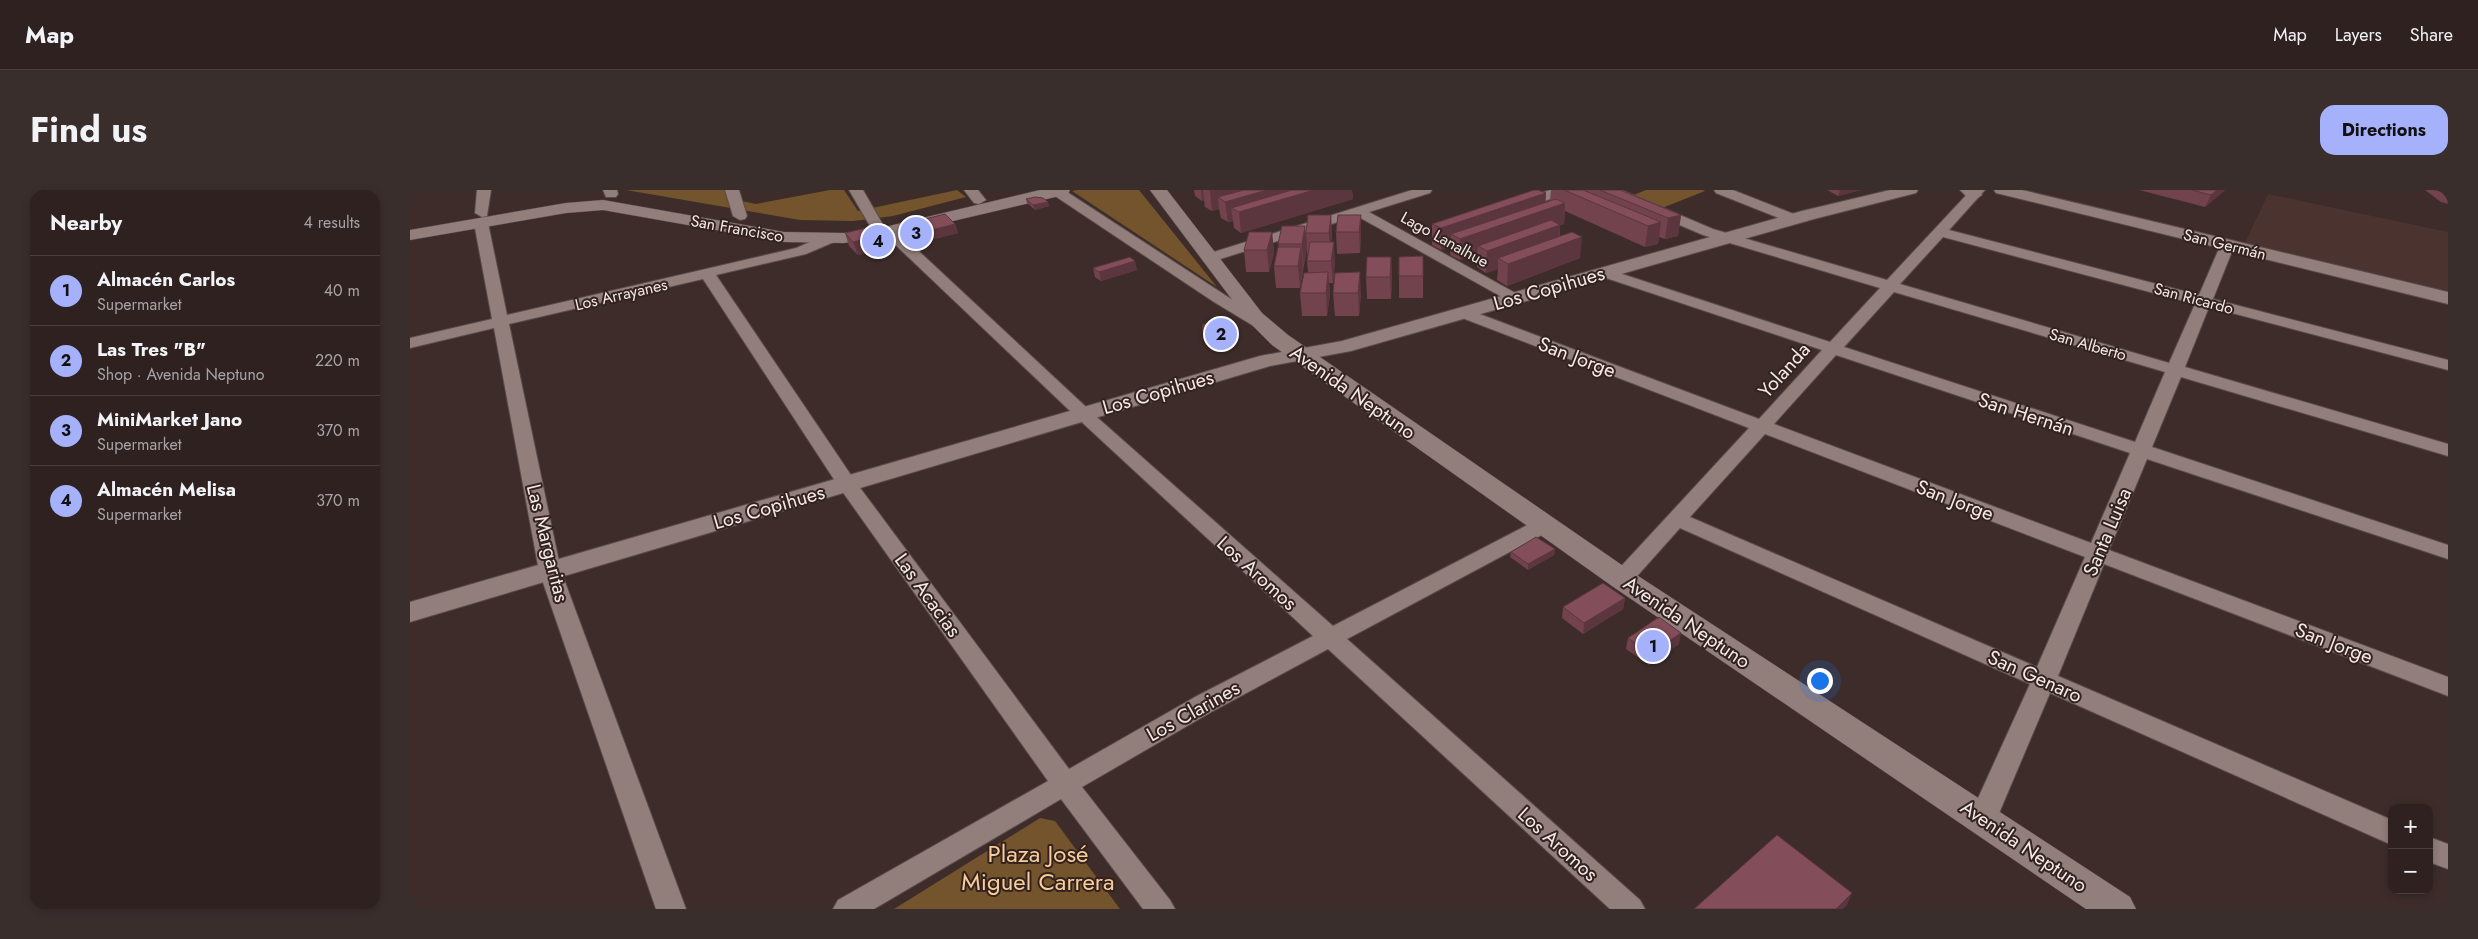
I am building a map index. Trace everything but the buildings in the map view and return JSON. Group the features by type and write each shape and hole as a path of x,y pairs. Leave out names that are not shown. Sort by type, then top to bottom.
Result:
{"main road":[{"name":"San Francisco","path":"410,235 575,197 611,192 805,226 882,227 975,195 1015,190"},
{"name":"Avenida Neptuno","path":"1158,190 1263,325 1300,355 1622,579 2118,909"},
{"name":"San Francisco","path":"410,226 603,205 770,236 830,239 1059,191"}],"street":[{"name":"Las Margaritas","path":"484,190 482,218 500,322 550,571 671,909"},
{"path":"732,190 740,216"},
{"name":"Los Aromos","path":"856,190 882,227 1083,414 1630,909"},
{"name":"Lago Lanalhue","path":"1385,190 1400,198"},
{"path":"1209,258 1425,190"},
{"path":"1506,209 1563,190"},
{"name":"San Alberto","path":"1613,190 1708,232 2448,450"},
{"path":"1721,190 1794,219"},
{"name":"Los Copihues","path":"410,612 1267,360 1332,350 1794,219 1910,190"},
{"name":"San Germán","path":"2002,190 2448,298"},
{"name":"Avenida Neptuno","path":"1059,191 1219,299 1263,325"},
{"name":"Yolanda","path":"1622,579 1939,232 1973,192"},
{"name":"Lago Lanalhue","path":"1358,211 1514,298"},
{"name":"San Ricardo","path":"1939,232 2448,365"},
{"path":"1412,241 1431,235"},
{"name":"Los Arrayanes","path":"410,344 801,251 830,239"},
{"name":"Santa Luisa","path":"1983,818 2098,554 2228,244"},
{"name":"Las Acacias","path":"706,273 847,484 1064,783 1160,909"},
{"name":"San Hernán","path":"1604,273 2448,552"},
{"name":"San Jorge","path":"1463,313 2448,686"},
{"name":"San Genaro","path":"1677,520 2388,831"},
{"name":"Los Clarines","path":"848,909 1064,783 1328,637 1544,525"},
{"path":"2433,851 2448,857"}],"shaded area":[{"path":"2268,194 2448,232 2448,292 2244,245"}],"green space":[{"path":"626,190 725,190 728,198 756,204 830,190 844,190 858,211 957,190 966,197 893,216 853,221 800,220"},
{"path":"1139,190 1217,287 1072,191"},
{"path":"1646,190 1705,191 1662,208 1631,196"},
{"name":"Plaza José Miguel Carrera","path":"1040,818 1055,821 1120,909 894,909"}],"place":[{"name":"MiniMarket Jano","path":"916,233"},
{"name":"Almacén Melisa","path":"878,241"},
{"name":"Las Tres \"B\"","path":"1221,334"},
{"name":"Almacén Carlos","path":"1653,646"}]}
